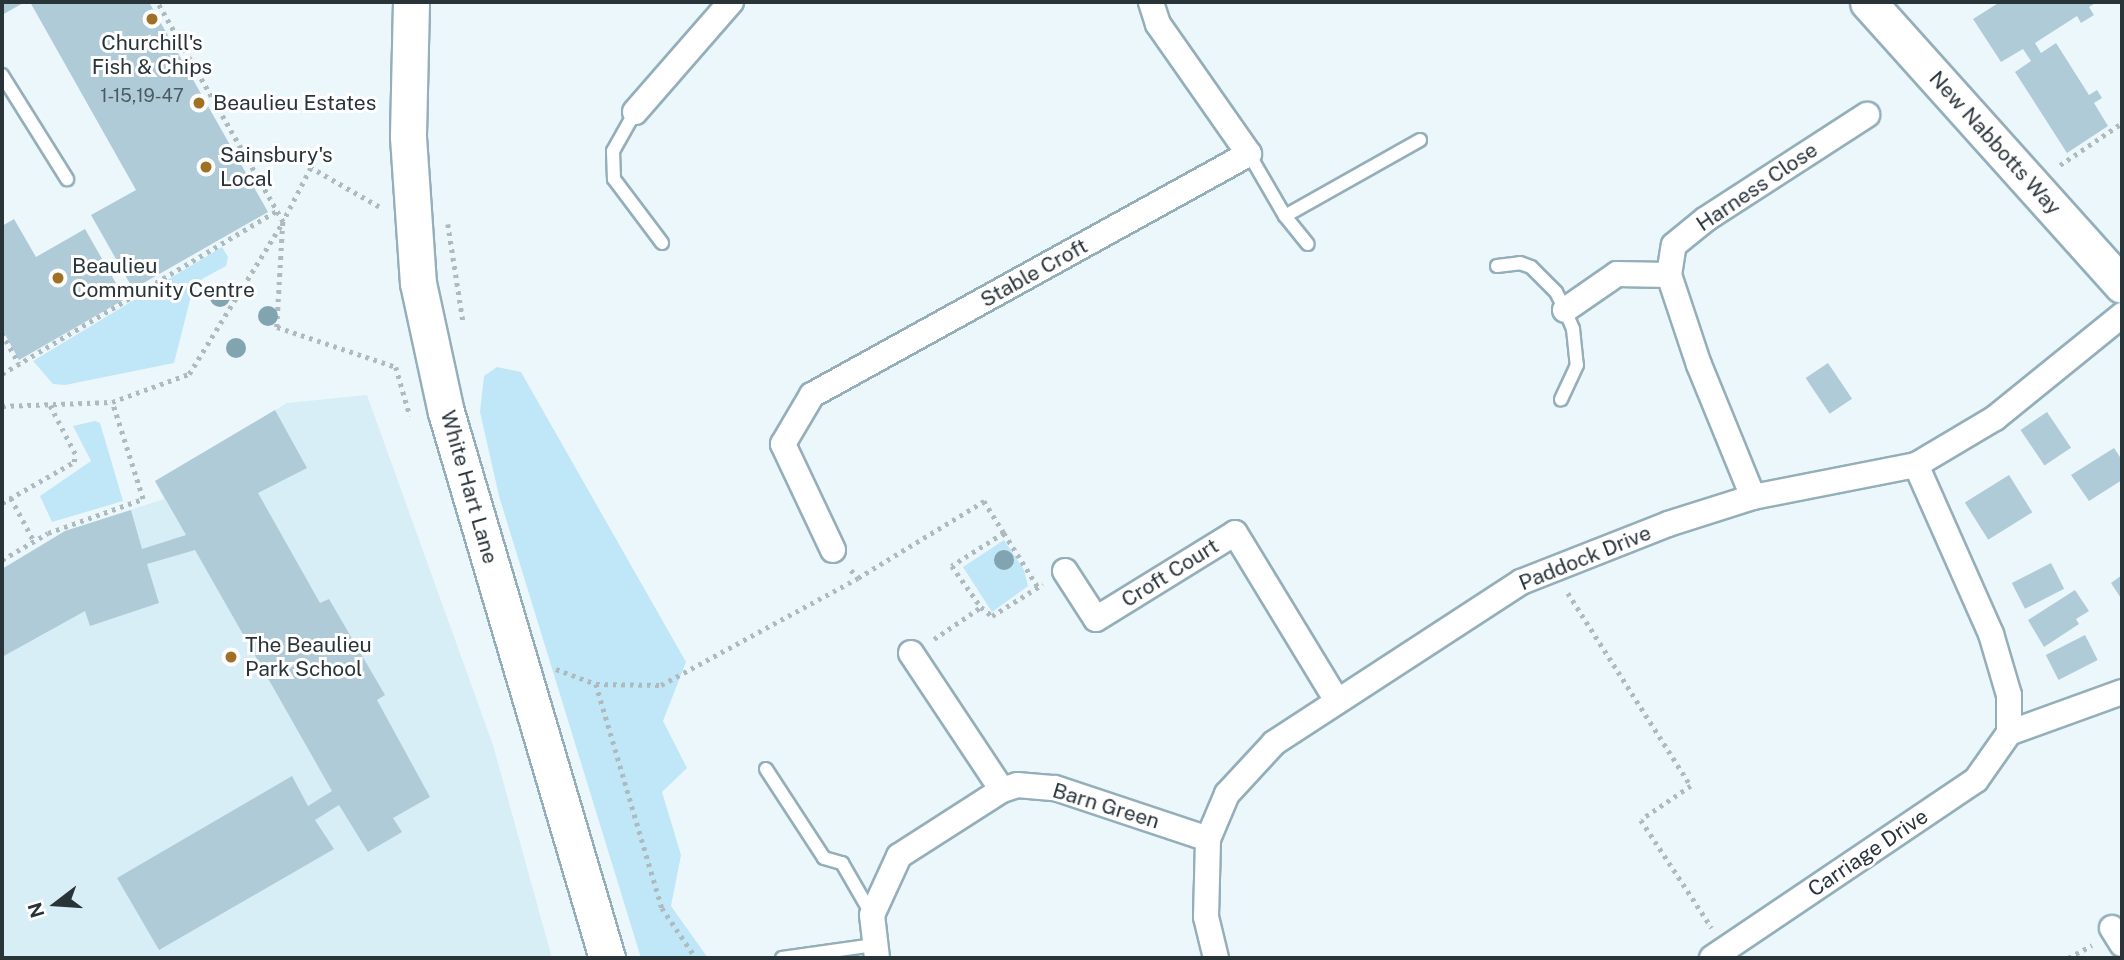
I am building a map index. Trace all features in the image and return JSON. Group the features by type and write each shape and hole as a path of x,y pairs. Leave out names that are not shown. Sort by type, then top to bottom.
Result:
{"street":[{"name":"White Hart Lane","path":"411,2 408,137 418,283 446,412 607,958"},
{"path":"635,112 731,2"},
{"path":"1150,2 1158,24 1249,154"},
{"name":"New Nabbotts Way","path":"1868,2 2122,285"},
{"name":"Harness Close","path":"1669,275 1674,246 1706,219 1867,115"},
{"name":"Stable Croft","path":"833,550 783,444 812,395 1249,154"},
{"path":"1564,310 1617,274 1669,275 1699,365 1754,497"},
{"name":"Paddock Drive","path":"1216,958 1206,917 1208,839 1227,794 1265,753 1336,699 1521,582 1553,569 1754,497 1916,465 1995,418 2122,315"},
{"path":"1916,465 1991,634 2009,695 2009,733 2122,692"},
{"name":"Croft Court","path":"1065,570 1096,619 1235,533 1336,699"},
{"path":"911,653 1002,790"},
{"name":"Carriage Drive","path":"1719,954 1976,780 2009,733"},
{"name":"Barn Green","path":"876,952 872,915 899,856 1002,790 1017,785 1055,788 1208,839"}],"lane":[{"path":"2,75 67,178"},
{"path":"635,112 613,151 614,179 662,243"},
{"path":"1285,216 1420,140"},
{"path":"1249,154 1285,216 1308,244"},
{"path":"1497,266 1520,263 1531,267 1550,284 1564,310 1573,329 1577,365 1561,399"},
{"path":"766,769 824,858 842,863 872,915"},
{"path":"782,958 876,952"}],"path":[{"path":"157,2 283,222 276,327 396,367 411,421"},
{"path":"2060,164 2122,123"},
{"path":"2,406 112,402 189,374 283,222 311,168"},
{"path":"2,374 276,211"},
{"path":"2,333 19,364"},
{"path":"2,560 34,541 143,499 112,402"},
{"path":"2,503 74,462 75,454 49,404"},
{"path":"10,498 34,541"},
{"path":"698,668 858,578 984,501 1038,587"},
{"path":"1004,533 952,566 981,607 992,616 1065,570"},
{"path":"833,550 858,578"},
{"path":"1553,569 1691,786 1641,820 1719,954"},
{"path":"911,653 981,607"},
{"path":"596,684 662,908 696,958"}],"shaded area":[{"path":"222,247 228,257 226,266 202,279 191,296 174,363 65,385 53,384 33,361"},
{"path":"497,367 521,372 686,662 663,721 687,768 662,792 681,855 671,906 708,958 641,958 499,496 480,412 484,376"},
{"name":"The Beaulieu Park School","path":"367,395 493,745 552,958 2,958 2,569 65,531 164,499 155,481 287,403"},
{"path":"95,421 100,423 123,501 52,522 40,496 91,461 73,426"},
{"path":"1004,540 1024,570 1028,586 992,612 963,567"}],"building":[{"path":"2,2 25,2 2,15"},
{"path":"30,2 149,2 268,212 133,289 91,215 136,190"},
{"path":"2000,2 2097,2 2089,7 2094,15 2081,23 2077,16 2035,43 2041,53 2056,43 2089,95 2097,90 2102,98 2094,103 2108,126 2067,153 2015,72 2031,61 2023,49 2001,62 1973,19"},
{"name":"Beaulieu Community Centre","path":"14,219 36,257 85,229 125,299 19,360 2,329 2,226"},
{"path":"1828,363 1852,399 1830,414 1806,378"},
{"path":"275,410 307,468 258,493 320,603 329,599 385,695 377,700 430,797 393,818 402,832 368,852 339,805 315,820 334,849 159,950 117,878 292,776 308,806 332,791 195,550 147,564 159,603 90,626 85,611 2,657 2,569 65,531 131,510 142,549 186,535 155,481"},
{"path":"2047,412 2071,448 2045,466 2020,430"},
{"path":"2114,448 2122,460 2122,480 2089,501 2071,475"},
{"path":"2009,475 2032,512 1988,540 1965,503"},
{"path":"2051,563 2064,589 2025,609 2012,583"},
{"path":"2122,575 2122,600 2111,583"},
{"path":"2075,590 2089,611 2076,619 2079,624 2044,647 2028,620"},
{"path":"2085,635 2098,660 2059,680 2046,655"}],"place":[{"name":"Churchill's Fish & Chips","path":"152,19"},
{"name":"Beaulieu Estates","path":"199,103"},
{"name":"Sainsbury's Local","path":"206,167"},
{"name":"Beaulieu Community Centre","path":"58,278"},
{"name":"The Beaulieu Park School","path":"231,657"}]}
